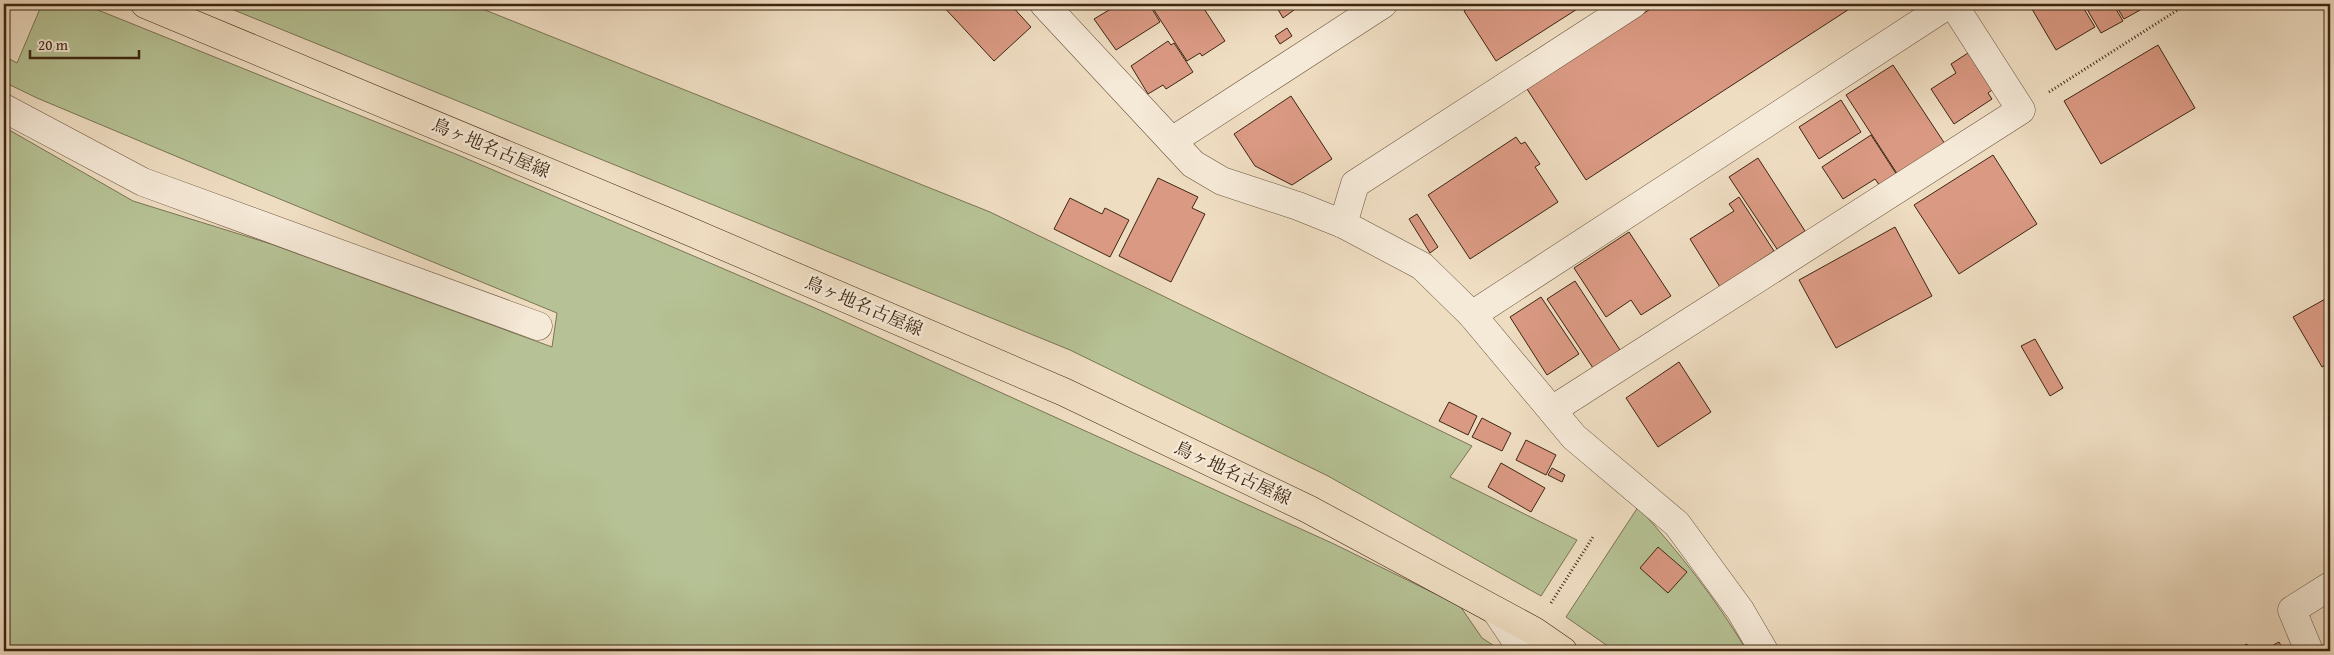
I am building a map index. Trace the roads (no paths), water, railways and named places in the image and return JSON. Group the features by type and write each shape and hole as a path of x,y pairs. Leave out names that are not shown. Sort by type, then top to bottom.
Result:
{"main road":[{"name":"鳥ヶ地名古屋線","path":"145,4 677,226 1064,392 1308,509 1496,612 1528,641 1563,651"}],"street":[{"path":"1044,4 1193,164 1222,181 1298,206 1343,224 1422,266 1472,316 1574,437 1678,524 1740,610 1764,651"},
{"path":"1172,142 1383,4"},
{"path":"1343,224 1356,184 1633,4"},
{"path":"1472,316 1949,4"},
{"path":"1552,410 2021,110 1953,4"},
{"path":"4,108 143,182 538,326"},
{"path":"2309,651 2292,610 2330,586"}]}
